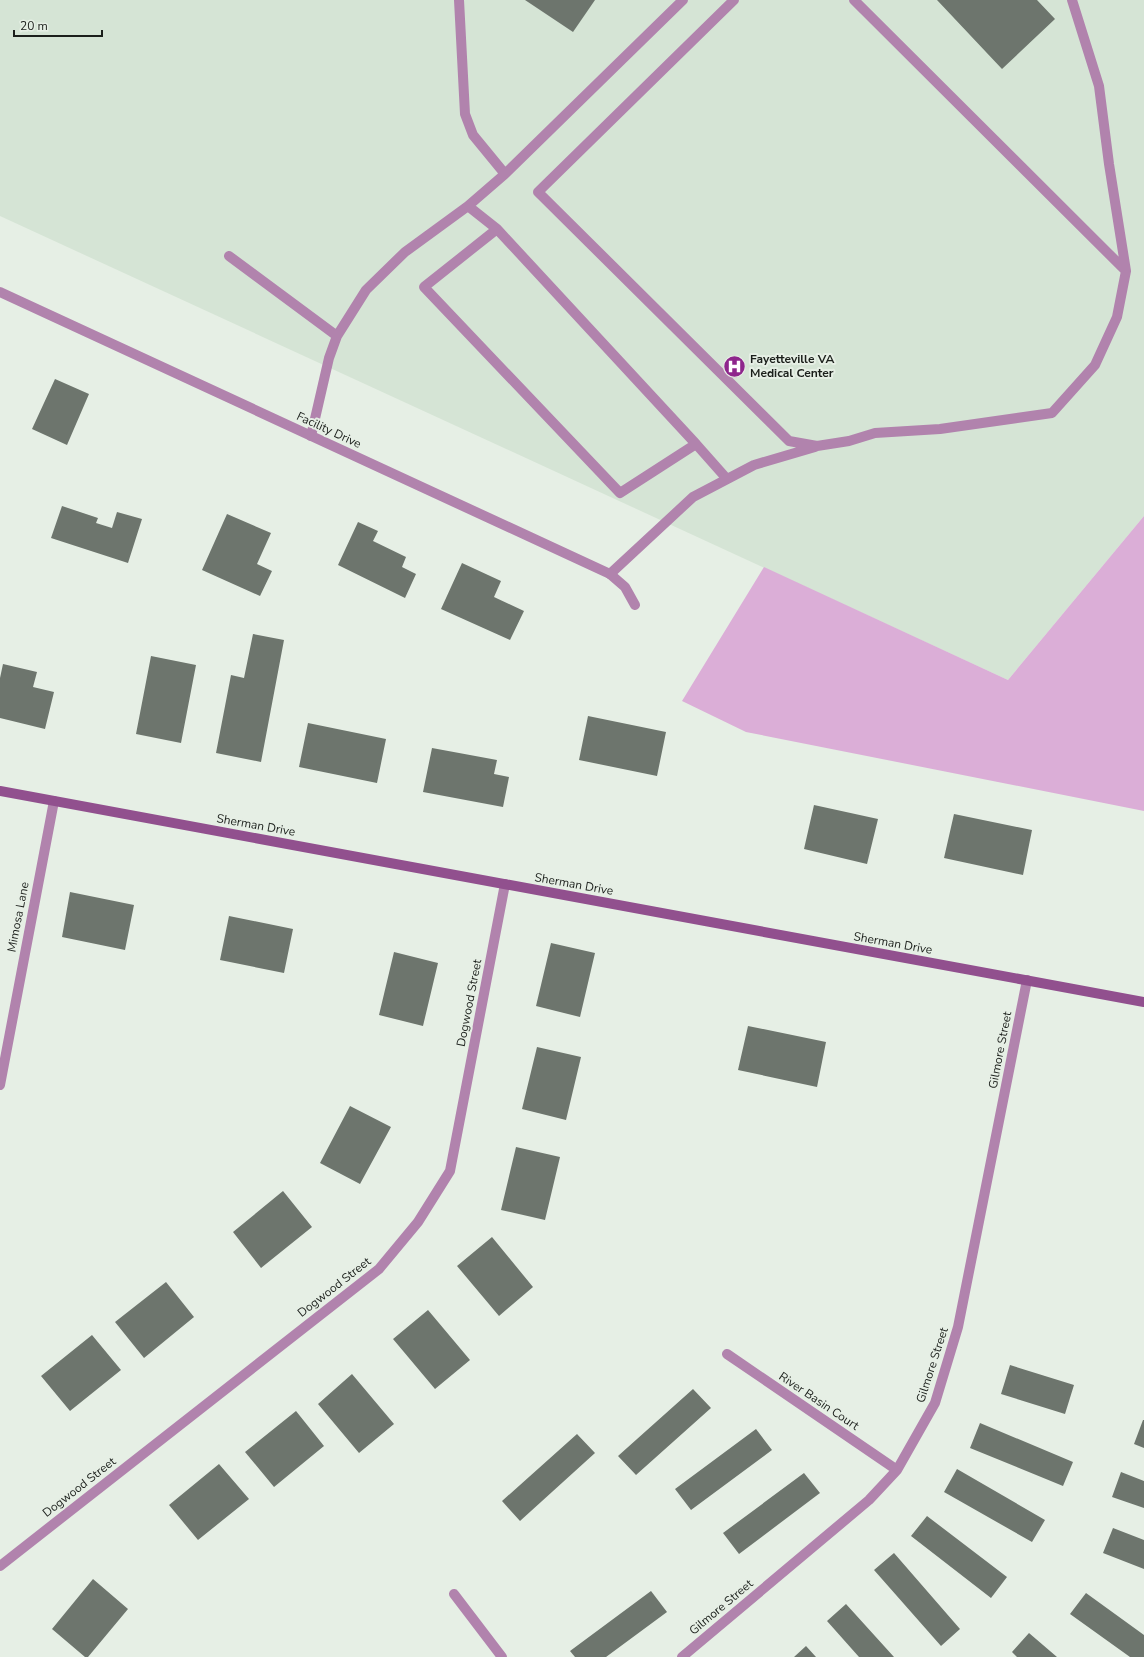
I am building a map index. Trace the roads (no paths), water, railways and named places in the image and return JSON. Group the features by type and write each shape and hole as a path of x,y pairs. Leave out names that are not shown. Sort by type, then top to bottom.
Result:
{"street":[{"path":"459,0 465,114 473,135 505,174"},
{"path":"311,436 329,358 337,336 366,290 405,252 468,206 505,174 683,0"},
{"path":"734,0 538,192 789,441 817,446"},
{"path":"854,0 1126,271"},
{"path":"610,574 693,497 754,465 817,446 849,441 875,433 940,429 1052,413 1095,365 1117,316 1126,271 1109,164 1099,86 1072,0"},
{"path":"468,206 497,229 727,479"},
{"path":"497,229 424,287 620,493 696,444"},
{"path":"230,256 337,336"},
{"name":"Facility Drive","path":"0,292 610,574 625,588 635,605"},
{"name":"Sherman Drive","path":"0,791 1144,1002"},
{"name":"Mimosa Lane","path":"0,1085 54,801"},
{"name":"Dogwood Street","path":"0,1566 379,1269 418,1222 450,1171 505,884"},
{"name":"Gilmore Street","path":"682,1657 869,1500 897,1470 935,1403 958,1327 1027,980"},
{"name":"River Basin Court","path":"727,1354 897,1470"},
{"path":"454,1594 502,1657"}],"place":[{"name":"Fayetteville VA Medical Center","path":"735,366"}]}
